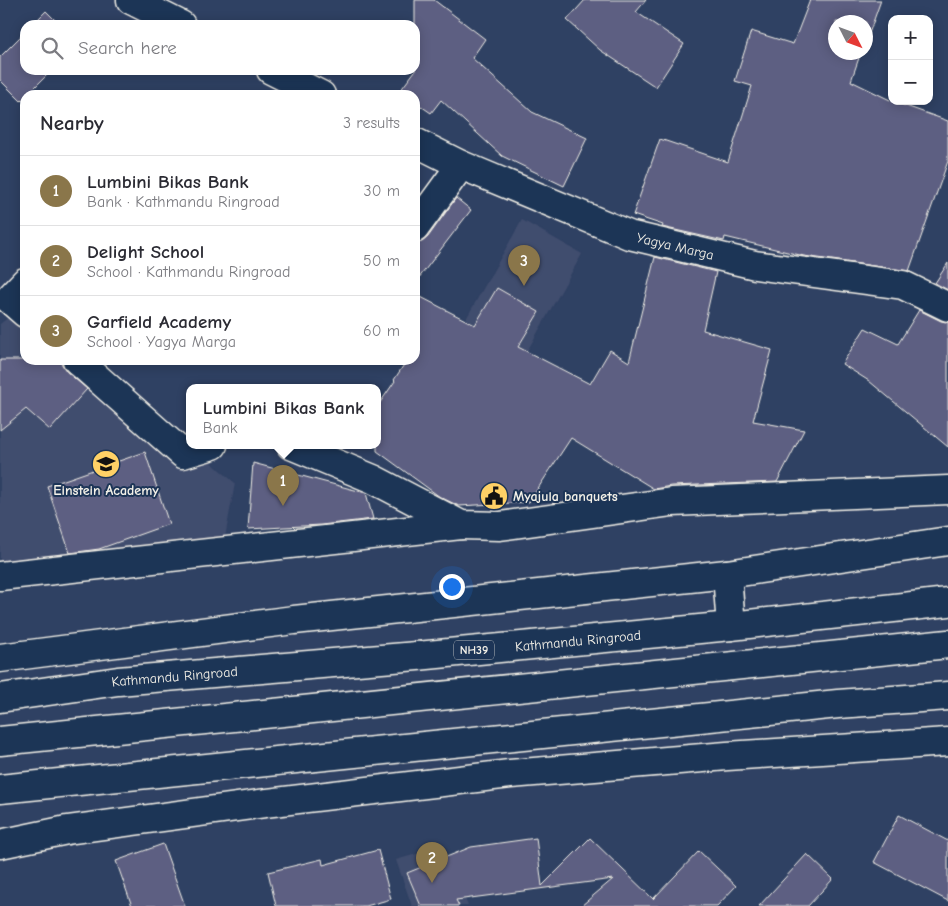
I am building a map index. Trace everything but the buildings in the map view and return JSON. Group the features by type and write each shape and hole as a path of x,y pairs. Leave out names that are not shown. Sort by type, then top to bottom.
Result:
{"main road":[{"path":"131,0 171,20"},
{"path":"281,75 312,90"},
{"name":"Yagya Marga","path":"420,144 461,165 630,235 755,265 903,285 948,307"},
{"path":"420,221 461,165"},
{"path":"20,287 9,299 20,309"},
{"path":"83,365 183,454 200,449"},
{"path":"301,449 373,479 461,525"},
{"path":"0,576 461,525 500,526 672,502 948,490"},
{"path":"0,658 294,620 727,574 948,541"},
{"path":"727,574 731,626"},
{"name":"Kathmandu Ringroad","path":"0,698 118,681 320,665 731,626 948,602"},
{"path":"0,741 948,644"},
{"path":"0,789 838,704 948,696"},
{"path":"0,844 67,830 276,802 510,774 727,756 948,742"}],"shaded area":[{"path":"522,220 582,254 526,353 466,319"},
{"name":"Einstein Academy","path":"18,310 20,311 20,365 97,365 186,441 186,449 195,449 235,483 224,543 0,585 0,324"},
{"path":"444,846 468,906 412,906 396,860"}],"place":[{"name":"Garfield Academy","path":"524,286"},
{"name":"Einstein Academy","path":"106,464"},
{"name":"Myajula banquets","path":"494,496"},
{"name":"Lumbini Bikas Bank","path":"283,506"},
{"name":"Delight School","path":"432,883"}]}
